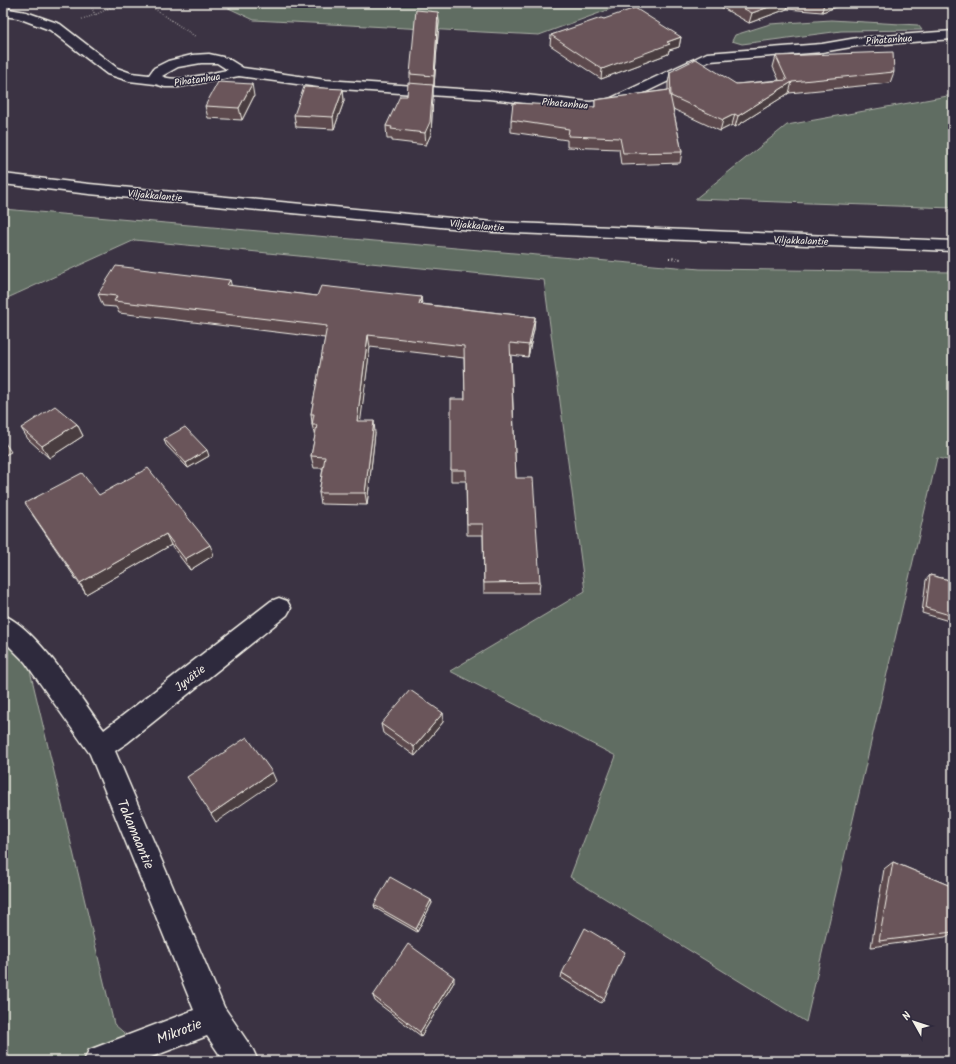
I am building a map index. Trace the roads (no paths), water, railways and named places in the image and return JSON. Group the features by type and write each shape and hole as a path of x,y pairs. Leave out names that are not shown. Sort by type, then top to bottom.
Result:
{"street":[{"path":"3,12 21,15 55,27 112,71 129,77 157,80"},
{"name":"Pihatanhua","path":"239,72 223,61 214,58 191,60 169,66 156,73 154,76 157,80 165,83 178,83 239,72 326,84 489,95 590,106 612,103 707,57 822,48 857,42 953,35"},
{"name":"Viljakkalantie","path":"3,179 89,189 493,227 953,246"},
{"name":"Jyvätie","path":"100,746 118,735 279,608"},
{"name":"Takamaantie","path":"3,625 34,654 100,746 213,1018 242,1061"},
{"name":"Mikrotie","path":"100,1061 213,1018"}]}
